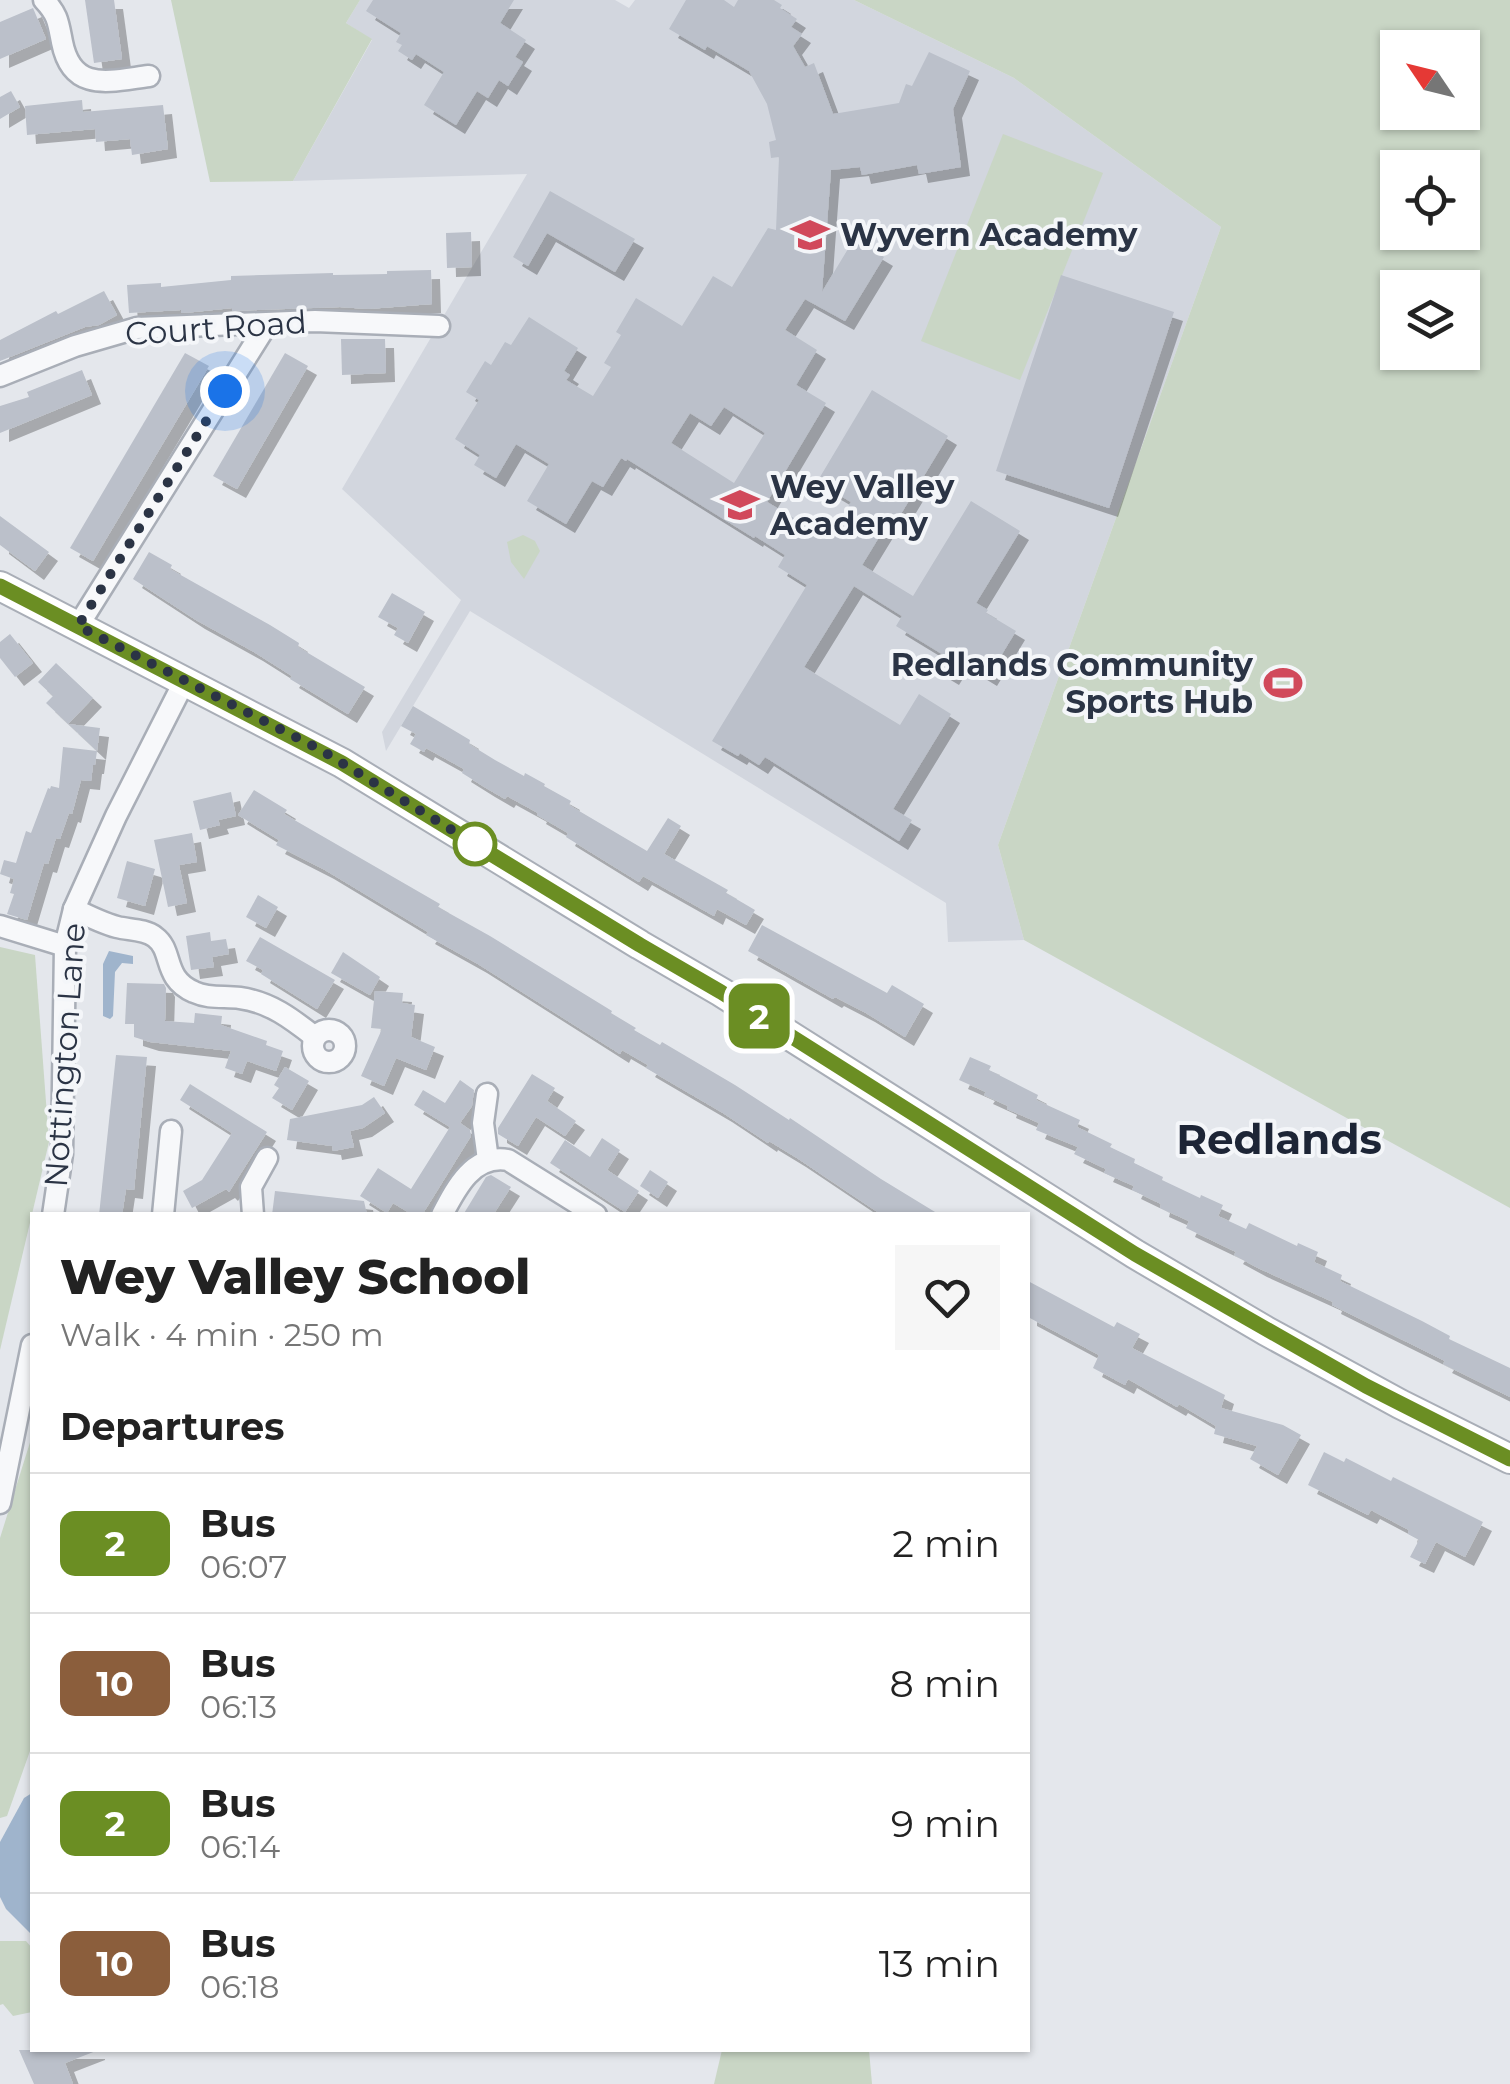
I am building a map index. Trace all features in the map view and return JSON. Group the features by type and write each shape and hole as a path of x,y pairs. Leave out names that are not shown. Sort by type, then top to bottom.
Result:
{"main road":[{"path":"0,586 342,763 721,992 1135,1254 1350,1377 1510,1459"}],"street":[{"path":"44,0 56,13 64,54 77,74 97,83 149,76"},
{"name":"Court Road","path":"0,376 75,346 137,328 315,321 439,326"},
{"path":"78,626 267,324"},
{"name":"Nottington Lane","path":"53,1212 62,1154 65,946 74,909 185,680"},
{"path":"74,909 158,938 171,972 188,990 210,998 240,998 274,1008 316,1036"},
{"path":"0,926 65,946"},
{"path":"486,1094 483,1123 488,1160"},
{"path":"163,1212 171,1130"},
{"path":"253,1212 251,1186 267,1158"},
{"path":"444,1212 477,1164 494,1158 508,1160 591,1212"},
{"path":"0,1503 30,1354"}],"shaded area":[{"name":"Wey Valley Academy","path":"360,0 615,0 629,8 635,0 854,0 1014,78 1221,227 998,845 1024,940 948,942 946,903 470,611 386,751 382,732 461,600 342,489 527,174 293,181 372,40 346,23"}],"green space":[{"path":"171,0 360,0 346,23 372,39 293,181 210,182"},
{"name":"Redlands Community Sports Hub","path":"854,0 1510,0 1510,1208 1024,940 998,845 1221,227 1014,78"},
{"path":"1003,134 1103,173 1020,380 921,341"},
{"path":"523,535 535,541 540,551 524,579 511,562 507,542"},
{"path":"0,947 35,955 49,1142 0,1350"},
{"path":"30,1442 30,1751 7,1816 0,1818 0,1538"},
{"path":"0,1941 26,1941 30,1946 30,2012 13,2016 0,2005"},
{"path":"722,2052 869,2052 872,2084 714,2084"}],"water":[{"path":"109,951 133,956 133,964 122,963 115,972 110,1019 103,1016 103,964"},
{"path":"30,1794 30,1933 6,1909 0,1897 0,1842 24,1798"}],"building":[{"path":"85,0 114,0 122,59 94,63"},
{"path":"373,0 514,0 500,23 526,40 515,57 523,62 508,86 499,80 488,98 477,91 456,125 424,105 444,72 416,54 412,60 398,51 402,45 396,42 401,33 366,11"},
{"path":"686,0 724,0 734,7 738,0 774,0 797,19 791,27 802,34 793,46 805,67 814,63 833,114 899,103 906,84 912,86 929,52 970,71 953,109 961,167 919,174 917,165 862,175 860,167 831,170 822,292 854,239 884,257 845,321 805,299 785,330 817,350 796,385 826,403 767,502 829,539 851,502 817,482 872,390 948,436 893,527 887,524 862,565 913,596 971,501 1020,531 976,603 1016,631 988,677 960,660 950,676 935,667 942,654 896,626 902,616 854,586 804,667 900,725 919,694 951,714 893,809 912,820 899,841 765,757 759,765 712,741 807,585 778,567 785,555 621,458 603,487 592,481 566,524 527,501 549,464 516,444 496,478 474,465 480,455 455,439 479,400 466,392 485,361 491,365 505,342 511,345 529,317 578,348 564,371 570,375 566,380 593,396 611,367 604,363 636,298 682,326 713,276 732,287 768,228 776,230 779,157 771,158 769,142 776,140 767,104 749,71 669,29","holes":["724,407 765,433 734,483 671,443 690,413 711,426"]},
{"path":"33,8 46,39 0,59 0,22"},
{"path":"11,91 20,107 0,119 0,97"},
{"path":"82,100 83,112 163,105 168,149 132,155 130,139 96,142 95,129 27,135 25,106"},
{"path":"550,191 635,239 615,272 547,233 528,266 513,257"},
{"path":"471,232 472,267 447,268 446,233"},
{"path":"431,270 432,304 368,309 232,308 129,313 127,285 161,283 161,287 231,280 231,276"},
{"path":"1061,275 1174,312 1109,508 996,471"},
{"path":"104,291 117,315 0,361 0,340"},
{"path":"341,339 385,339 386,373 342,375"},
{"path":"185,353 209,366 93,561 70,548"},
{"path":"285,353 308,366 237,489 213,476"},
{"path":"82,370 92,395 0,433 0,406 29,397 27,392"},
{"path":"0,516 49,552 35,571 0,545"},
{"path":"149,552 172,565 170,569 270,625 299,643 298,647 365,687 348,714 133,579"},
{"path":"392,593 425,612 408,643 394,635 398,628 378,617"},
{"path":"10,634 33,663 15,677 0,658 0,642"},
{"path":"56,663 93,698 68,724 46,703 53,696 38,682"},
{"path":"413,706 495,760 545,784 571,801 569,805 647,851 668,818 681,826 664,854 755,910 746,925 717,909 714,916 643,876 639,882 566,837 568,833 538,813 486,788 462,773 464,769 426,748 424,752 410,744 416,734 401,726"},
{"path":"68,724 100,728 97,751"},
{"path":"63,747 97,751 95,765 91,781 81,780 72,814 69,813 60,839 56,838 48,864 44,863 27,920 7,914 14,879 0,874 4,860 16,863 26,831 31,833 48,788 59,788"},
{"path":"254,790 287,810 284,814 440,904 438,907 612,1011 634,1030 660,1045 662,1042 790,1118 935,1212 878,1212 797,1158 646,1068 648,1065 622,1050 620,1054 426,935 428,932 276,845 279,840 238,815"},
{"path":"231,792 236,816 200,830 193,801"},
{"path":"192,833 197,862 179,865 187,903 168,907 154,840"},
{"path":"127,861 155,869 145,906 117,898"},
{"path":"258,895 278,907 266,928 246,917"},
{"path":"762,925 887,993 892,985 924,1004 905,1037 748,951"},
{"path":"210,932 211,941 226,939 229,954 212,957 214,967 191,970 186,936"},
{"path":"260,937 335,980 317,1009 246,961"},
{"path":"343,952 380,977 370,995 331,973"},
{"path":"127,983 164,984 165,1021 194,1023 195,1013 222,1016 221,1025 267,1041 266,1045 283,1051 276,1071 247,1061 242,1074 225,1068 231,1051 134,1037 134,1024 125,1024"},
{"path":"375,991 403,993 402,1003 415,1005 411,1037 435,1047 426,1070 396,1058 384,1086 361,1076 382,1029 371,1028"},
{"path":"116,1055 147,1057 134,1190 126,1189 122,1212 99,1212"},
{"path":"970,1057 1038,1095 1036,1100 1080,1120 1077,1127 1112,1144 1110,1147 1135,1159 1134,1163 1163,1177 1162,1180 1223,1205 1218,1216 1246,1229 1249,1223 1318,1252 1314,1262 1342,1275 1340,1281 1510,1368 1510,1397 1186,1228 1189,1221 1160,1208 1161,1204 1132,1190 1134,1186 1074,1154 1078,1147 1036,1130 1039,1123 959,1080"},
{"path":"285,1067 309,1081 292,1110 272,1098 279,1088 274,1085"},
{"path":"532,1074 555,1088 547,1101 576,1121 565,1136 536,1117 518,1146 498,1134 498,1128"},
{"path":"460,1080 474,1090 472,1106 460,1123 470,1130 471,1136 424,1212 408,1212 393,1203 385,1212 360,1196 378,1168 411,1189 450,1127 414,1105 423,1090 445,1103"},
{"path":"190,1084 267,1132 229,1192 226,1189 192,1208 183,1191 202,1180 232,1133 180,1100"},
{"path":"374,1097 385,1113 363,1128 350,1131 354,1147 333,1151 332,1146 287,1140 290,1119 362,1105"},
{"path":"602,1138 620,1150 607,1170 639,1191 625,1212 550,1163 565,1140 590,1157"},
{"path":"650,1170 668,1182 658,1198 640,1186"},
{"path":"491,1175 511,1187 495,1212 465,1212"},
{"path":"275,1191 364,1201 366,1212 272,1212"},
{"path":"1030,1282 1114,1327 1117,1322 1140,1334 1132,1348 1225,1395 1221,1408 1283,1425 1301,1435 1278,1475 1250,1459 1257,1446 1214,1434 1216,1426 1179,1404 1177,1407 1128,1379 1125,1385 1093,1368 1099,1355 1030,1318"},
{"path":"1324,1452 1344,1462 1346,1458 1391,1481 1393,1477 1483,1522 1465,1557 1436,1542 1425,1564 1410,1557 1419,1540 1408,1534 1409,1530 1308,1485"},
{"path":"19,2050 93,2052 65,2063 73,2084 34,2084"}],"bus line":[{"name":"2","path":"0,586 319,749 721,992 1135,1254 1366,1386 1510,1459"}],"place":[{"name":"Wyvern Academy","path":"810,235"},
{"name":"Wey Valley Academy","path":"740,505"},
{"name":"Redlands Community Sports Hub","path":"1283,683"}],"district":[{"name":"Redlands","path":"1279,1139"}],"route":[{"path":"225,391 78,626 319,749 475,844"}]}
